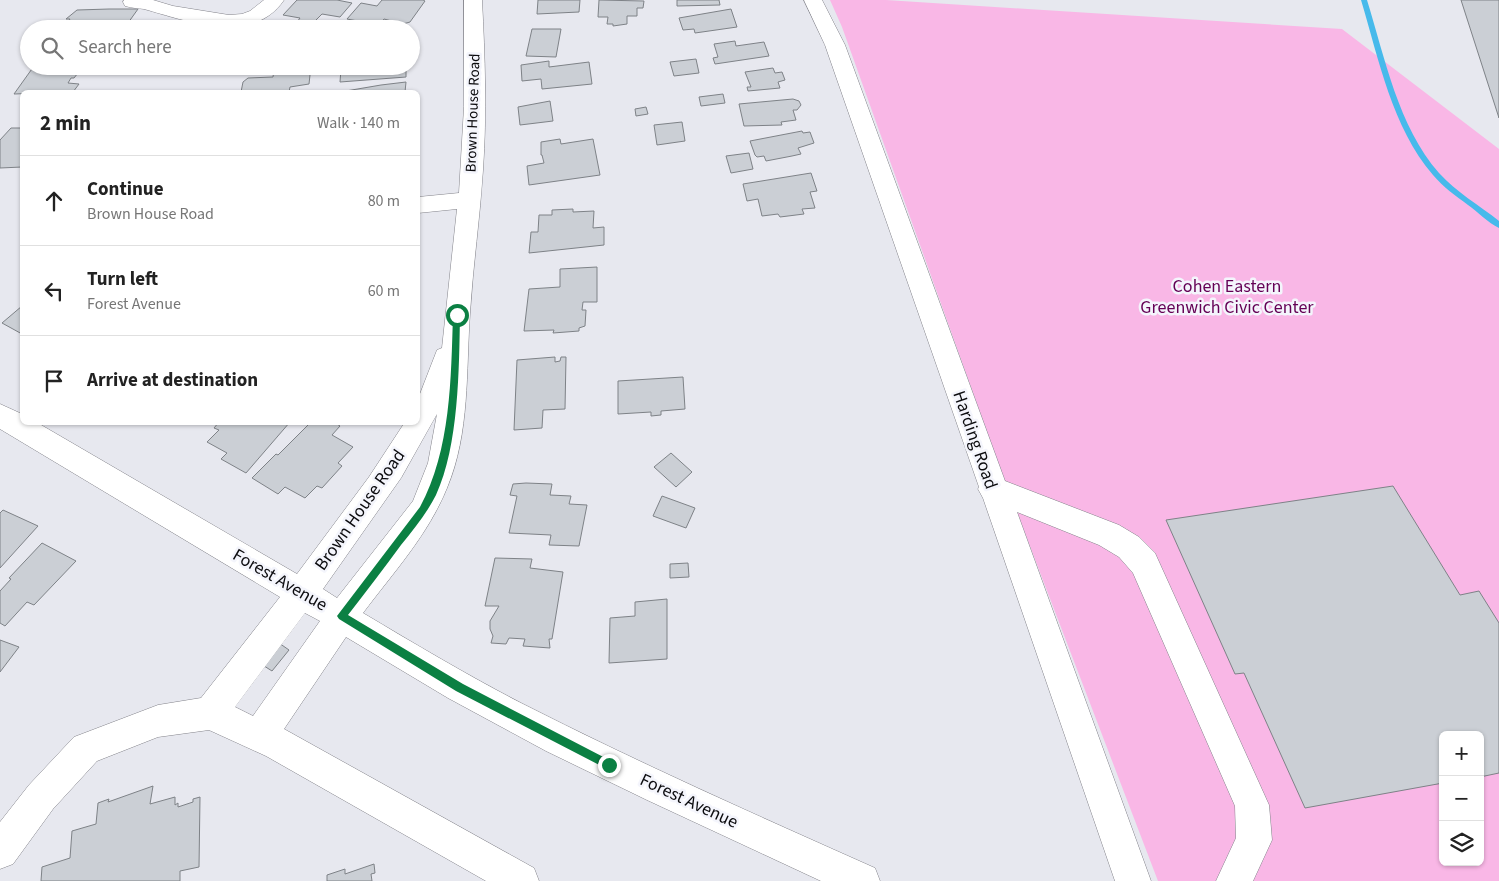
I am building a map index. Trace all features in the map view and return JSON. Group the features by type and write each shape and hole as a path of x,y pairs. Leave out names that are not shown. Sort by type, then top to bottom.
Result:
{"street":[{"path":"247,20 260,14 275,0"},
{"name":"Brown House Road","path":"260,736 342,616 423,510 440,471 447,439 455,366 457,315 469,200 473,135 473,0"},
{"name":"Harding Road","path":"813,0 827,25 842,63 1133,881"},
{"path":"132,2 149,3 165,10 222,20"},
{"path":"420,205 469,200"},
{"name":"Brown House Road","path":"420,422 426,412 443,368 457,315"},
{"name":"Forest Avenue","path":"0,415 460,687 557,739 862,881"},
{"name":"Brown House Road","path":"210,713 347,532 392,468 418,425"},
{"path":"992,489 1109,536 1129,547 1144,563 1252,806 1254,840 1234,881"},
{"path":"0,851 40,797 86,749 158,721 210,713 260,736 521,881"}],"green space":[{"name":"Cohen Eastern Greenwich Civic Center","path":"830,0 886,0 1342,29 1499,149 1499,881 1158,881 997,460 842,27"}],"building":[{"path":"297,0 337,0 352,3 340,17 322,14 316,20 298,20 300,18 283,15"},
{"path":"382,0 425,1 411,20 347,19 361,3 377,6"},
{"path":"538,0 580,0 579,12 537,14"},
{"path":"599,0 644,1 643,8 637,8 637,16 627,16 627,24 613,26 613,24 607,24 608,17 598,17"},
{"path":"677,0 719,0 720,5 677,6"},
{"path":"1461,0 1499,0 1499,118"},
{"path":"138,9 130,20 66,19 77,10"},
{"path":"731,9 737,27 695,33 694,29 683,30 679,18"},
{"path":"532,29 561,29 556,57 526,56"},
{"path":"735,41 736,46 764,42 769,56 715,64 713,58 718,57 714,44"},
{"path":"696,59 699,73 674,76 670,62"},
{"path":"549,61 549,67 589,62 592,84 542,89 541,79 522,81 521,65"},
{"path":"773,68 775,73 782,72 785,80 778,82 780,88 748,91 747,87 751,87 745,72"},
{"path":"28,75 76,75 71,78 68,83 79,84 74,90 20,90 20,94 14,94"},
{"path":"273,75 310,75 309,84 290,87 289,90 241,90 243,82 248,78 273,77"},
{"path":"341,75 406,75 406,77 340,82"},
{"path":"406,82 405,90 352,90"},
{"path":"723,94 725,103 701,106 699,97"},
{"path":"793,99 799,101 801,105 797,110 793,110 796,120 781,122 782,125 744,126 739,104"},
{"path":"550,101 553,121 520,125 518,107"},
{"path":"646,107 648,114 636,116 635,109"},
{"path":"682,122 685,141 657,145 654,125"},
{"path":"11,128 20,128 20,167 0,168 0,140"},
{"path":"802,131 803,133 810,132 814,143 798,148 801,154 766,161 764,156 757,157 755,155 750,141"},
{"path":"560,139 561,144 593,139 600,175 529,185 527,166 544,163 541,155 541,142"},
{"path":"749,153 753,169 731,173 726,156"},
{"path":"811,173 817,191 810,192 815,208 802,209 804,214 780,217 778,214 762,216 758,199 747,201 743,184"},
{"path":"573,209 573,212 594,211 593,228 604,227 604,245 529,253 531,232 538,232 539,215 552,215 552,210"},
{"path":"597,267 597,302 583,302 582,310 586,310 585,326 579,328 579,331 553,333 554,330 524,331 529,289 560,287 560,269"},
{"path":"20,308 20,333 2,323"},
{"path":"555,357 555,362 560,361 561,357 566,357 565,409 543,410 542,428 514,430 517,360"},
{"path":"683,377 685,409 661,411 661,415 651,416 651,412 618,414 618,381"},
{"path":"216,425 287,425 246,473 221,459 227,453 207,442 219,430 214,428"},
{"path":"308,425 338,425 340,426 332,435 353,447 338,463 342,466 322,488 317,486 305,498 285,487 278,494 252,478 276,454 278,455"},
{"path":"671,453 692,472 676,487 654,467"},
{"path":"513,484 552,484 550,495 571,496 569,504 587,505 579,546 549,545 551,535 509,533 517,496 510,495"},
{"path":"1393,486 1460,595 1479,591 1499,623 1499,773 1484,776 1484,731 1439,731 1439,784 1305,808 1244,673 1235,674 1166,520"},
{"path":"662,496 695,508 686,528 653,516"},
{"path":"3,510 38,526 0,568 0,513"},
{"path":"42,543 76,561 34,605 27,602 5,626 0,623 0,591 11,579 9,578"},
{"path":"495,558 532,559 530,568 563,572 552,639 549,639 550,648 523,646 525,639 509,638 506,644 491,643 493,636 490,629 490,621 499,606 485,606"},
{"path":"688,563 689,577 670,578 670,564"},
{"path":"667,599 667,659 609,663 610,618 635,616 635,602"},
{"path":"0,640 19,647 0,672"},
{"path":"279,643 289,650 272,671 261,664"},
{"path":"153,786 150,804 175,797 175,805 178,803 178,807 193,802 193,799 200,797 199,867 180,871 180,881 41,881 42,867 70,858 72,831 96,824 98,803 109,799 108,802"},
{"path":"374,864 375,873 371,874 372,881 327,881 327,875 345,869 345,874"}],"waterway":[{"path":"1364,0 1392,92 1401,116 1423,158 1443,181 1499,225"}],"route":[{"path":"457,315 455,366 447,439 440,471 432,493 423,510 342,616 501,710 609,765"}]}
